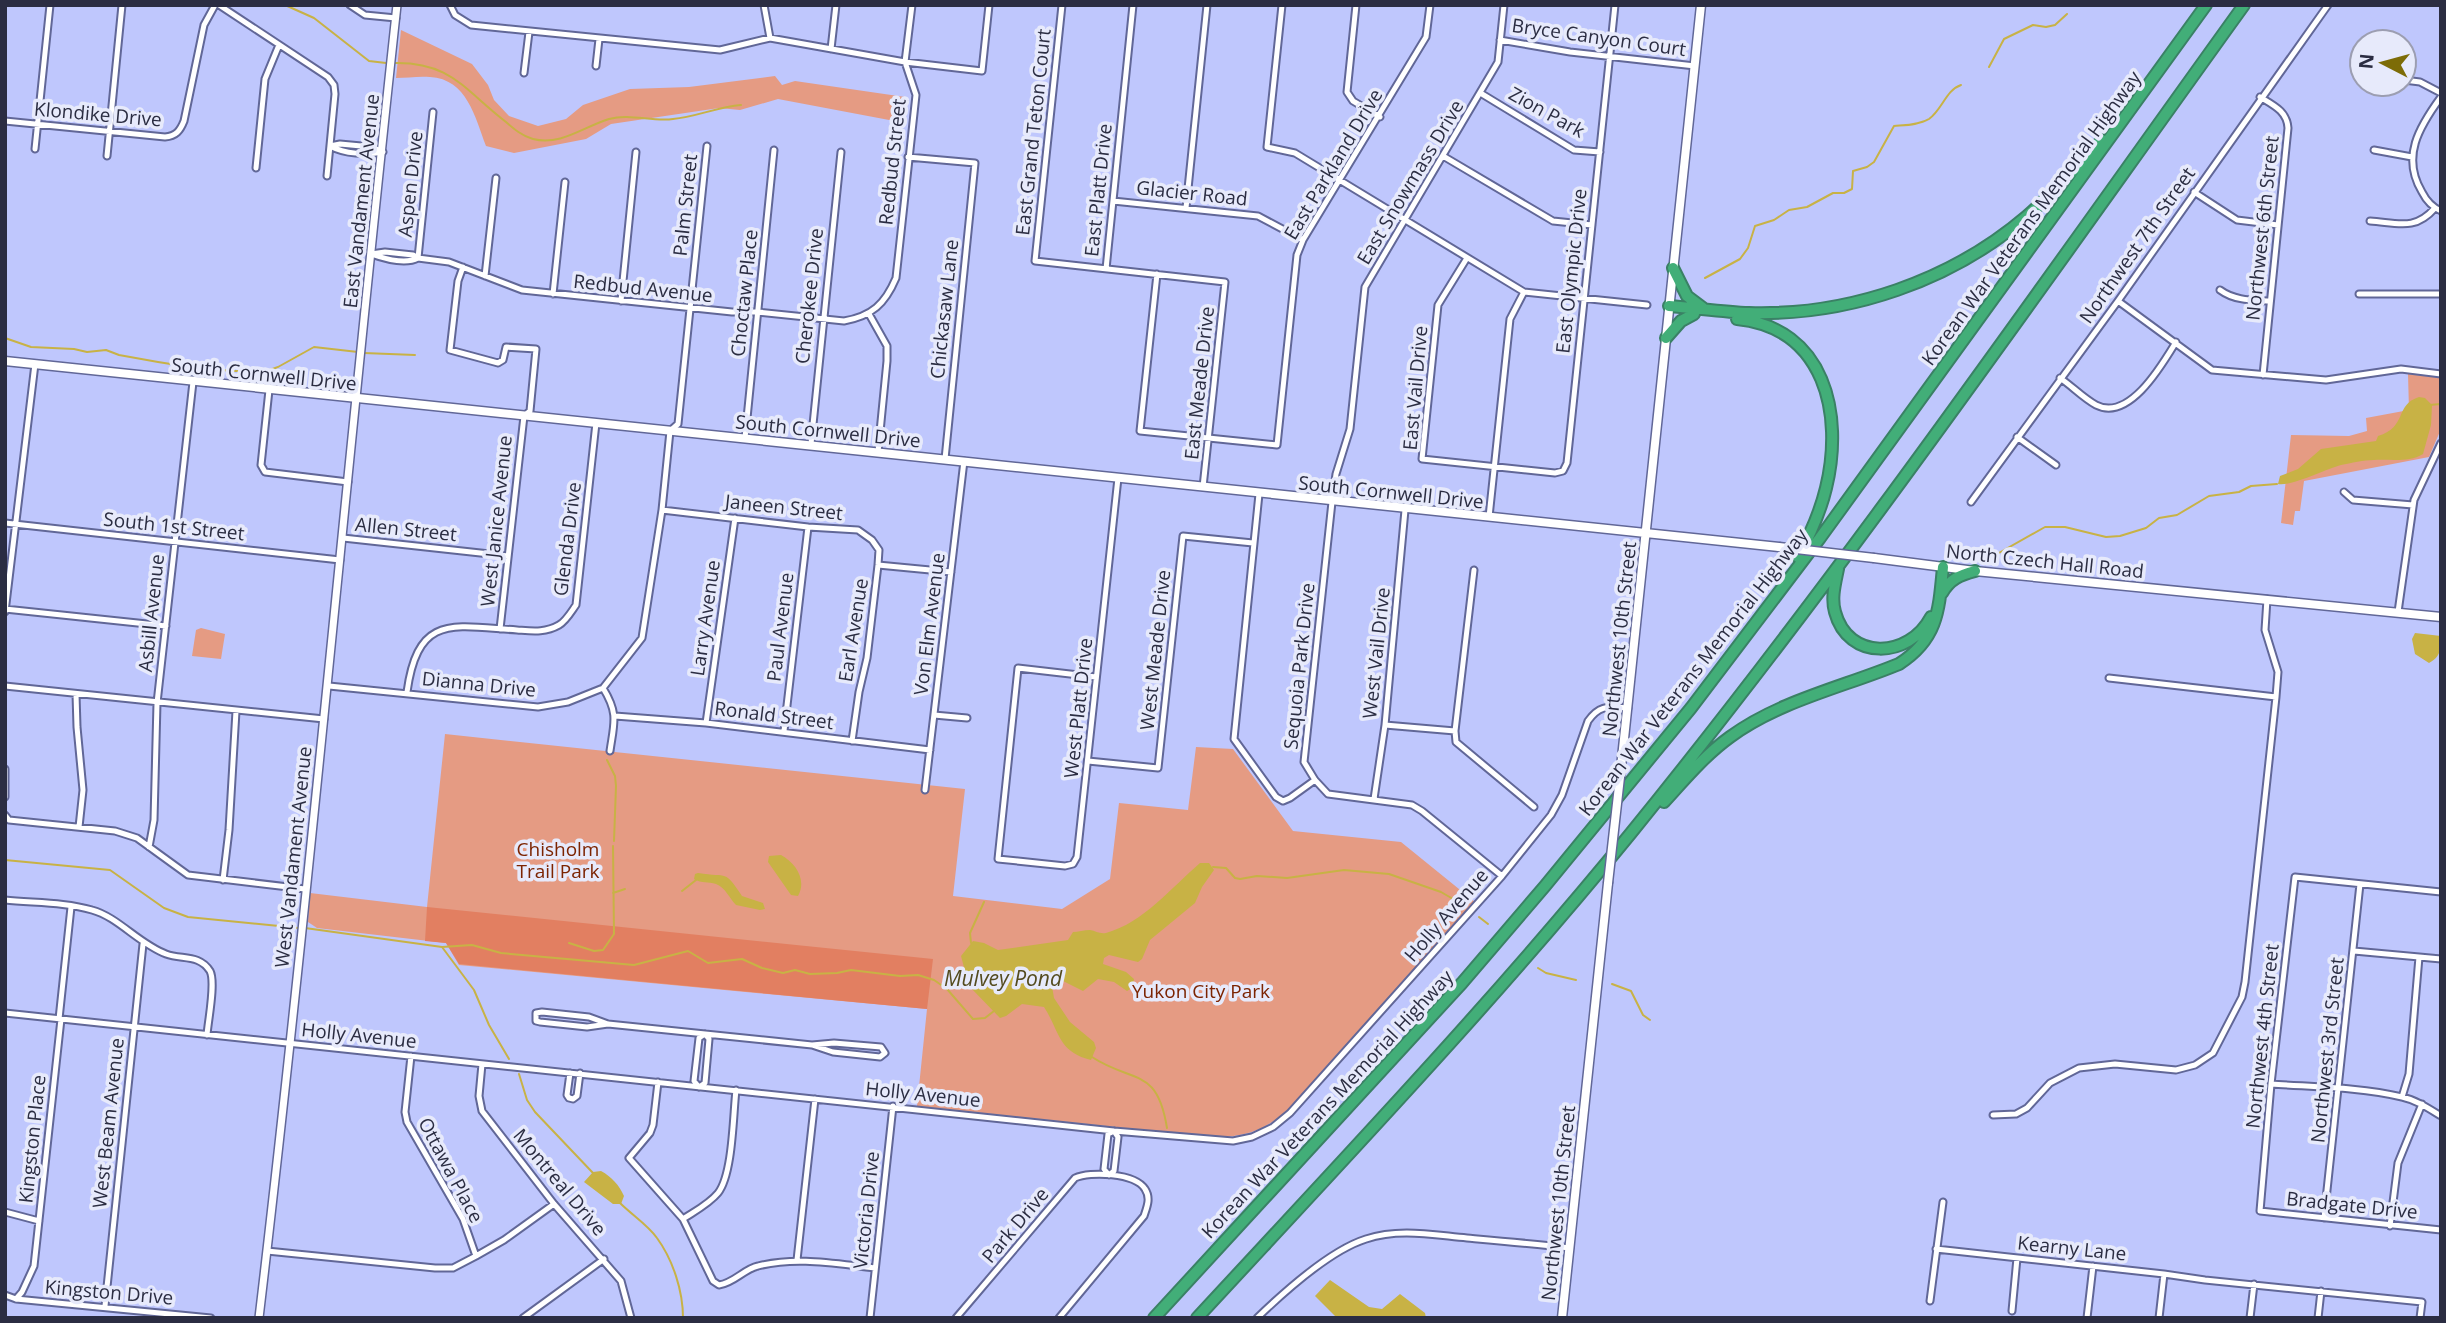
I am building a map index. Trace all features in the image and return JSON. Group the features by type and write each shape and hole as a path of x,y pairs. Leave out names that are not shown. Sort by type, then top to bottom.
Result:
{"highway":[{"name":"Korean War Veterans Memorial Highway","path":"1154,1318 1471,973 1648,761 1778,595 2206,5"},
{"path":"1197,1318 1444,1051 1627,838 1839,565 2244,5"},
{"path":"1669,309 1772,313 1838,305 1894,291 1943,270 1988,245 2026,217 2062,183 2134,104"},
{"path":"1673,268 1687,296 1706,309"},
{"path":"1669,309 1759,322 1782,332 1809,357 1822,379 1832,428 1827,486 1810,534 1778,595"},
{"path":"1666,338 1681,321 1695,314"},
{"path":"1839,565 1833,598 1839,623 1852,639 1880,649 1907,643 1926,626 1934,607 1941,567"},
{"path":"1627,838 1705,758 1732,735 1766,715 1885,669 1914,653 1932,629 1940,596 1941,567"},
{"path":"1940,596 1957,576 1975,571"}],"main road":[{"name":"Northwest 10th Street","path":"1562,1318 1701,5"},
{"name":"South Cornwell Drive","path":"5,361 1647,534"},
{"name":"North Czech Hall Road","path":"1647,534 1975,571 2441,617"}],"street":[{"path":"36,149 50,5"},
{"path":"107,156 122,5"},
{"path":"217,5 328,77 334,85 327,176"},
{"name":"Klondike Drive","path":"5,121 173,136 180,131 184,121 204,25 217,5"},
{"path":"349,5 365,15 396,19"},
{"name":"East Vandament Avenue","path":"356,399 397,5"},
{"path":"450,5 455,15 471,25 720,50 770,38 905,62 982,71 989,5"},
{"path":"764,5 770,38"},
{"path":"831,49 836,5"},
{"name":"Redbud Street","path":"869,314 891,291 896,278 916,96 905,62 912,5"},
{"name":"East Grand Teton Court","path":"1062,5 1035,261 1106,269"},
{"name":"East Platt Drive","path":"1133,5 1106,269 1226,282"},
{"path":"1186,208 1208,5"},
{"path":"1282,5 1267,146 1295,153 1524,292 1647,305"},
{"path":"1356,5 1347,92 1353,101 1380,117"},
{"name":"East Parkland Drive","path":"1209,438 1278,445 1297,254 1426,37 1430,5"},
{"name":"East Snowmass Drive","path":"1332,502 1336,474 1350,429 1366,287 1404,219 1482,94 1498,62 1504,5"},
{"name":"East Olympic Drive","path":"1495,468 1555,473 1563,471 1567,463 1615,5"},
{"name":"Northwest 7th Street","path":"1971,502 2118,301 2260,97 2328,5"},
{"path":"524,73 529,32"},
{"path":"596,66 598,39"},
{"name":"Bryce Canyon Court","path":"1500,40 1610,57 1695,66"},
{"path":"256,168 265,79 279,46"},
{"path":"2370,221 2417,223 2438,210 2425,198 2416,182 2411,163 2425,120 2441,95 2418,82"},
{"name":"Zion Park","path":"1482,94 1574,150 1600,152"},
{"name":"Northwest 6th Street","path":"2260,97 2280,110 2287,119 2263,375"},
{"name":"Aspen Drive","path":"418,258 433,113"},
{"path":"330,146 340,144 372,147 383,152"},
{"name":"Palm Street","path":"670,431 678,424 707,146"},
{"name":"Choctaw Place","path":"745,438 774,150"},
{"path":"2374,150 2412,157"},
{"path":"621,301 636,152"},
{"name":"Cherokee Drive","path":"811,444 841,152"},
{"path":"1443,156 1553,221 1592,225"},
{"name":"Chickasaw Lane","path":"908,157 975,163 945,458"},
{"path":"485,276 496,178"},
{"path":"553,294 565,182"},
{"path":"2194,192 2236,220 2278,225"},
{"name":"Glacier Road","path":"1113,201 1258,216 1303,240"},
{"name":"Redbud Avenue","path":"372,254 412,261 418,258 463,267 523,290 553,294 822,319 845,320 869,314"},
{"name":"East Vail Drive","path":"1467,258 1438,306 1422,459 1495,468"},
{"name":"West Janice Avenue","path":"463,267 458,281 450,351 499,363 503,360 506,347 536,349 530,411 524,416 500,629"},
{"path":"1157,274 1140,431 1209,438"},
{"name":"East Meade Drive","path":"1203,487 1226,282"},
{"path":"2220,290 2227,296 2270,301"},
{"path":"1489,517 1510,319 1524,292"},
{"path":"2359,295 2441,294"},
{"path":"2118,301 2212,370 2326,380 2402,369 2441,374"},
{"path":"869,314 887,346 878,452"},
{"path":"2060,378 2097,406 2110,408 2139,395 2176,342"},
{"path":"35,364 5,610 166,626"},
{"name":"Asbill Avenue","path":"149,847 154,820 157,703 193,382"},
{"path":"269,390 261,466 265,472 348,482"},
{"name":"West Vandament Avenue","path":"259,1318 329,686 356,399"},
{"name":"Glenda Drive","path":"407,692 410,667 418,649 443,629 459,625 540,632 561,624 576,605 596,423"},
{"path":"611,751 615,716 612,703 603,688 642,638 662,510 670,431"},
{"path":"2017,437 2056,465"},
{"path":"2398,612 2413,505 2441,443"},
{"name":"Von Elm Avenue","path":"925,790 964,461"},
{"name":"West Platt Drive","path":"1097,677 1018,668 998,859 1065,866 1073,864 1077,857 1088,761 1097,677 1118,478"},
{"path":"2344,492 2353,500 2413,505"},
{"path":"1259,494 1234,739 1276,797 1283,801 1315,780 1328,794 1412,805 1502,876"},
{"name":"Sequoia Park Drive","path":"1315,780 1304,762 1332,502"},
{"name":"Janeen Street","path":"662,510 858,530 872,540 879,550 878,565"},
{"name":"West Vail Drive","path":"1374,799 1385,725 1405,510"},
{"name":"Larry Avenue","path":"706,723 735,518"},
{"name":"South 1st Street","path":"5,523 340,560"},
{"name":"Paul Avenue","path":"784,731 808,527"},
{"name":"West Meade Drive","path":"1088,761 1158,768 1183,536 1253,543"},
{"name":"Allen Street","path":"342,538 508,556"},
{"path":"878,565 951,572"},
{"name":"Earl Avenue","path":"852,741 867,658 878,565"},
{"path":"1474,570 1455,731 1456,742 1534,807"},
{"path":"1993,1115 2016,1114 2027,1108 2050,1083 2079,1068 2115,1064 2176,1070 2195,1065 2213,1054 2242,997 2245,982 2278,672 2265,630 2267,599"},
{"path":"2109,678 2276,697"},
{"path":"5,686 324,719"},
{"name":"Dianna Drive","path":"329,686 538,707 568,702 603,688"},
{"path":"76,694 83,790 79,827"},
{"name":"Holly Avenue","path":"5,1013 1114,1131 1233,1141 1252,1137 1273,1127 1290,1113 1368,1029 1552,815 1562,795 1588,721 1595,711 1605,707 1628,708"},
{"path":"223,880 229,830 236,711"},
{"path":"934,715 967,718"},
{"name":"Ronald Street","path":"615,716 784,731 930,750"},
{"path":"1385,725 1455,731"},
{"path":"5,769 5,797"},
{"path":"5,816 9,820 115,831 137,838 188,875 305,889"},
{"name":"Northwest 4th Street","path":"2260,1212 2271,1084 2295,877 2360,884"},
{"path":"2360,884 2441,892"},
{"name":"Northwest 3rd Street","path":"2324,1218 2360,884"},
{"path":"5,900 92,910 106,916 144,944 169,955 195,958 213,977 207,1035"},
{"name":"Kingston Place","path":"16,1299 34,1266 71,907"},
{"name":"West Beam Avenue","path":"105,1306 144,944"},
{"path":"2354,951 2441,959"},
{"path":"2402,1097 2409,1074 2419,957"},
{"path":"608,1024 589,1017 541,1012 535,1016 536,1021 540,1022 587,1027 608,1024 812,1045 834,1043 881,1047 885,1053 880,1058 832,1052 812,1045"},
{"path":"705,1034 709,1039 705,1083 699,1087 694,1082 699,1038 705,1034"},
{"name":"Ottawa Place","path":"411,1056 405,1112 407,1122 463,1219 476,1256"},
{"name":"Montreal Drive","path":"482,1064 479,1096 482,1111 554,1204 621,1281 631,1318"},
{"path":"570,1073 568,1095 573,1099 577,1096 580,1073"},
{"path":"658,1082 650,1133 629,1158 683,1219 713,1281 727,1284 751,1267 797,1259 875,1268"},
{"path":"2271,1084 2402,1097 2422,1104 2441,1116"},
{"path":"683,1219 710,1200 724,1183 728,1170 736,1090"},
{"path":"797,1259 814,1099"},
{"path":"2390,1226 2398,1163 2422,1104"},
{"name":"Victoria Drive","path":"870,1318 893,1106"},
{"path":"1059,1318 1144,1216 1149,1201 1144,1188 1134,1180 1109,1175 1104,1169 1108,1134 1114,1131 1118,1137 1114,1171 1109,1175"},
{"name":"Park Drive","path":"956,1318 1075,1178 1085,1174 1109,1175"},
{"path":"1930,1301 1943,1202"},
{"path":"267,1251 453,1268 505,1240 554,1204"},
{"path":"5,1212 39,1221"},
{"name":"Bradgate Drive","path":"2260,1212 2441,1230"},
{"path":"1257,1318 1292,1287 1341,1251 1364,1239 1381,1235 1415,1233 1570,1248"},
{"name":"Kearny Lane","path":"1936,1249 2422,1302 2420,1318"},
{"path":"2012,1311 2017,1258"},
{"path":"523,1318 604,1259"},
{"path":"2087,1318 2093,1266"},
{"path":"2159,1318 2164,1274"},
{"path":"2250,1318 2254,1284"},
{"path":"2318,1318 2321,1291"},
{"name":"Kingston Drive","path":"5,1295 16,1299 211,1318"}],"green space":[{"path":"401,30 472,64 488,85 494,100 509,116 538,126 566,119 583,105 630,89 689,87 775,76 782,85 795,81 905,97 905,123 778,99 740,110 719,108 611,124 586,139 514,153 486,146 468,101 453,85 443,79 430,77 396,78"},
{"path":"2408,374 2441,378 2441,429 2429,457 2304,481 2300,511 2295,511 2293,525 2281,523 2291,435 2349,436 2367,431 2366,418 2409,410"},
{"path":"201,628 225,634 221,659 192,656 196,630"},
{"path":"445,734 965,789 953,896 1062,909 1110,879 1119,803 1188,810 1196,747 1233,749 1293,831 1401,842 1475,902 1294,1104 1256,1131 1235,1136 1210,1137 917,1106 927,1009 459,965 446,943 317,928 308,922 310,893 427,907"}],"shaded area":[{"path":"427,907 933,959 927,1009 459,964 446,943 425,941"}],"water":[{"path":"2419,397 2425,398 2432,405 2431,425 2423,454 2405,460 2370,460 2341,465 2299,480 2278,484 2280,476 2298,469 2321,449 2376,441 2378,436 2394,427 2406,405"},
{"path":"2415,633 2441,636 2438,655 2433,661 2429,663 2415,654 2412,639"},
{"path":"781,855 791,863 801,878 798,896 791,895 768,862 769,856"},
{"name":"Mulvey Pond","path":"1200,863 1209,863 1214,870 1195,903 1150,940 1142,959 1138,962 1109,955 1104,958 1103,964 1126,972 1134,979 1132,988 1127,991 1114,982 1098,979 1083,991 1059,979 1052,986 1054,998 1070,1022 1094,1042 1096,1048 1091,1060 1072,1052 1066,1046 1044,1007 1022,1004 1000,1018 969,986 961,956 973,941 998,950 1068,940 1073,932 1090,930 1106,933 1145,913"},
{"path":"698,873 725,876 742,896 763,903 765,909 736,905 719,886 694,879"},
{"path":"601,1171 620,1188 624,1196 621,1204 613,1204 584,1182 593,1172"},
{"path":"1330,1280 1369,1307 1382,1309 1400,1294 1425,1313 1426,1318 1337,1318 1315,1296"}],"waterway":[{"path":"285,5 314,18 369,61 386,63"},
{"path":"1989,67 2004,39 2033,25 2055,25 2067,14"},
{"path":"392,63 412,64 443,72 518,132 529,138 543,140 572,135 617,117 673,119 741,105"},
{"path":"1705,278 1740,259 1748,248 1755,226 1774,220 1789,210 1807,207 1833,193 1844,193 1852,189 1853,171 1874,162 1894,126 1916,124 1929,119 1952,91 1961,85"},
{"path":"5,338 31,347 87,352 106,350 158,362 177,365 201,364 228,371 267,371 314,347 358,352"},
{"path":"364,353 415,355"},
{"path":"2429,405 2441,404"},
{"path":"1983,562 2045,527 2065,527 2106,537 2120,536 2146,528 2159,518 2177,515 2209,496 2239,492 2251,486 2277,484"},
{"path":"607,760 615,776 616,786 614,841"},
{"path":"569,943 594,951 603,950 614,934 613,846"},
{"path":"5,860 110,870 164,908 188,917 299,928"},
{"path":"1213,867 1226,868 1235,878 1240,879 1257,876 1287,878 1344,870 1389,874 1441,892 1465,906"},
{"path":"682,891 696,880"},
{"path":"613,893 625,889"},
{"path":"971,943 970,933 984,902"},
{"path":"1479,917 1488,924"},
{"path":"305,928 442,947 472,945 501,953 634,965 688,951 708,963 742,959 783,973 795,970 810,974 851,970 900,976 918,975 934,980 947,989 973,1019 985,1018 994,1011"},
{"path":"442,947 474,990 489,1025 509,1059"},
{"path":"1538,968 1546,973 1576,980"},
{"path":"1612,984 1631,991 1643,1015 1650,1020"},
{"path":"1092,1057 1150,1085 1163,1108 1167,1128"},
{"path":"519,1074 527,1100 535,1112 593,1173"},
{"path":"620,1203 649,1229 663,1247 679,1287 683,1318"}],"park label":[{"name":"Chisholm Trail Park","path":"558,860"},
{"name":"Yukon City Park","path":"1201,991"}]}
